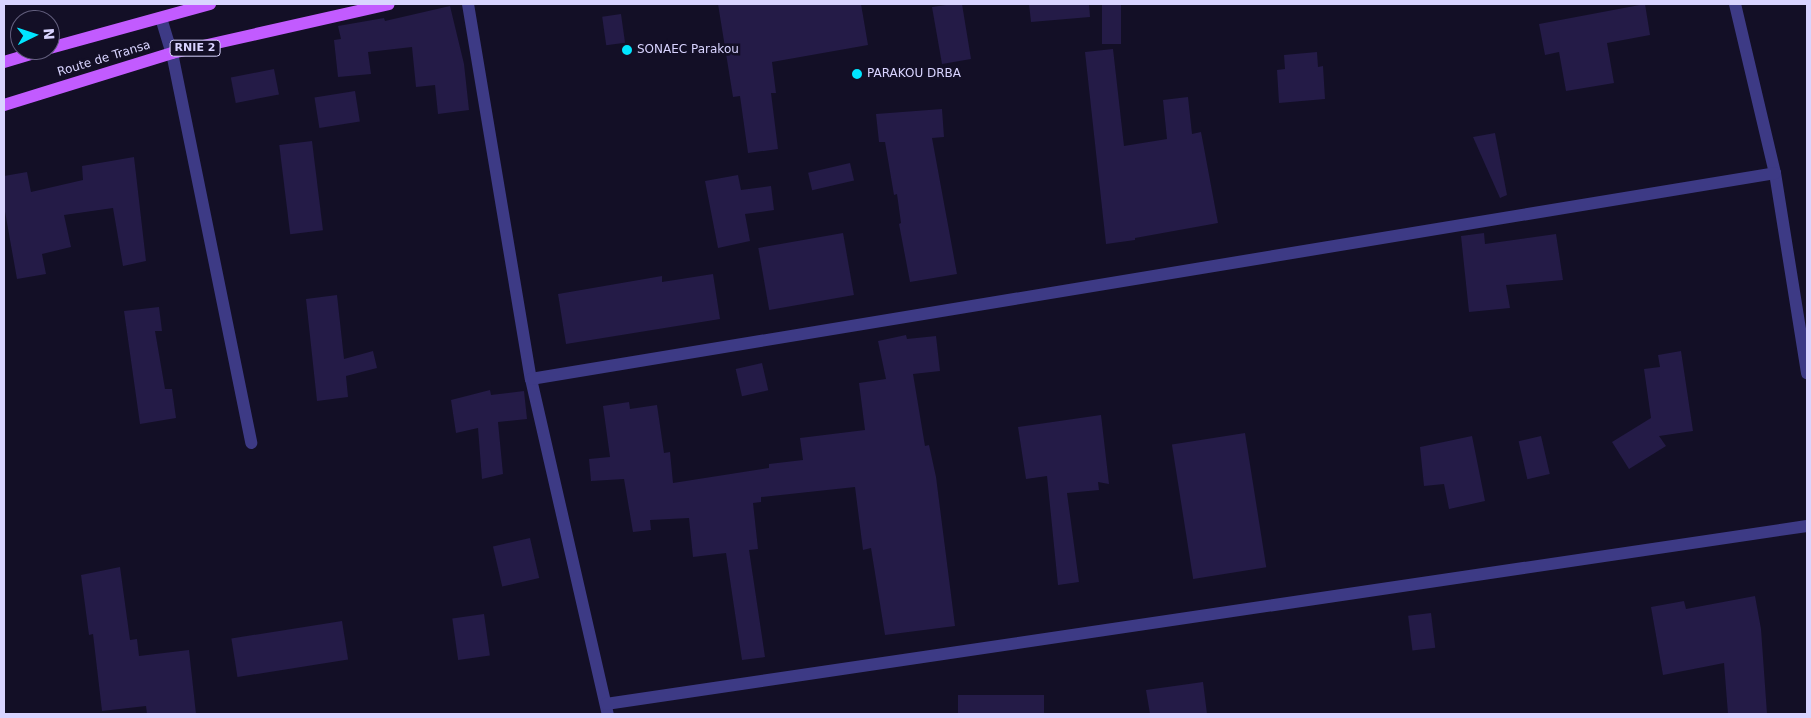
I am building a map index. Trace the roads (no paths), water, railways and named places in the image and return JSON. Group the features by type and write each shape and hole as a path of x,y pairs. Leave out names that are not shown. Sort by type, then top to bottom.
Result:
{"main road":[{"name":"Route de Transa","path":"60,45 210,4"},
{"name":"Route de Transa","path":"4,104 172,53 389,4"}],"street":[{"path":"468,4 531,379 607,709 1807,526"},
{"path":"1735,4 1775,173 1807,373"},
{"path":"161,18 172,53 251,443"},
{"path":"531,379 1775,173"}],"place":[{"name":"SONAEC Parakou","path":"627,50"},
{"name":"PARAKOU DRBA","path":"857,74"}]}
